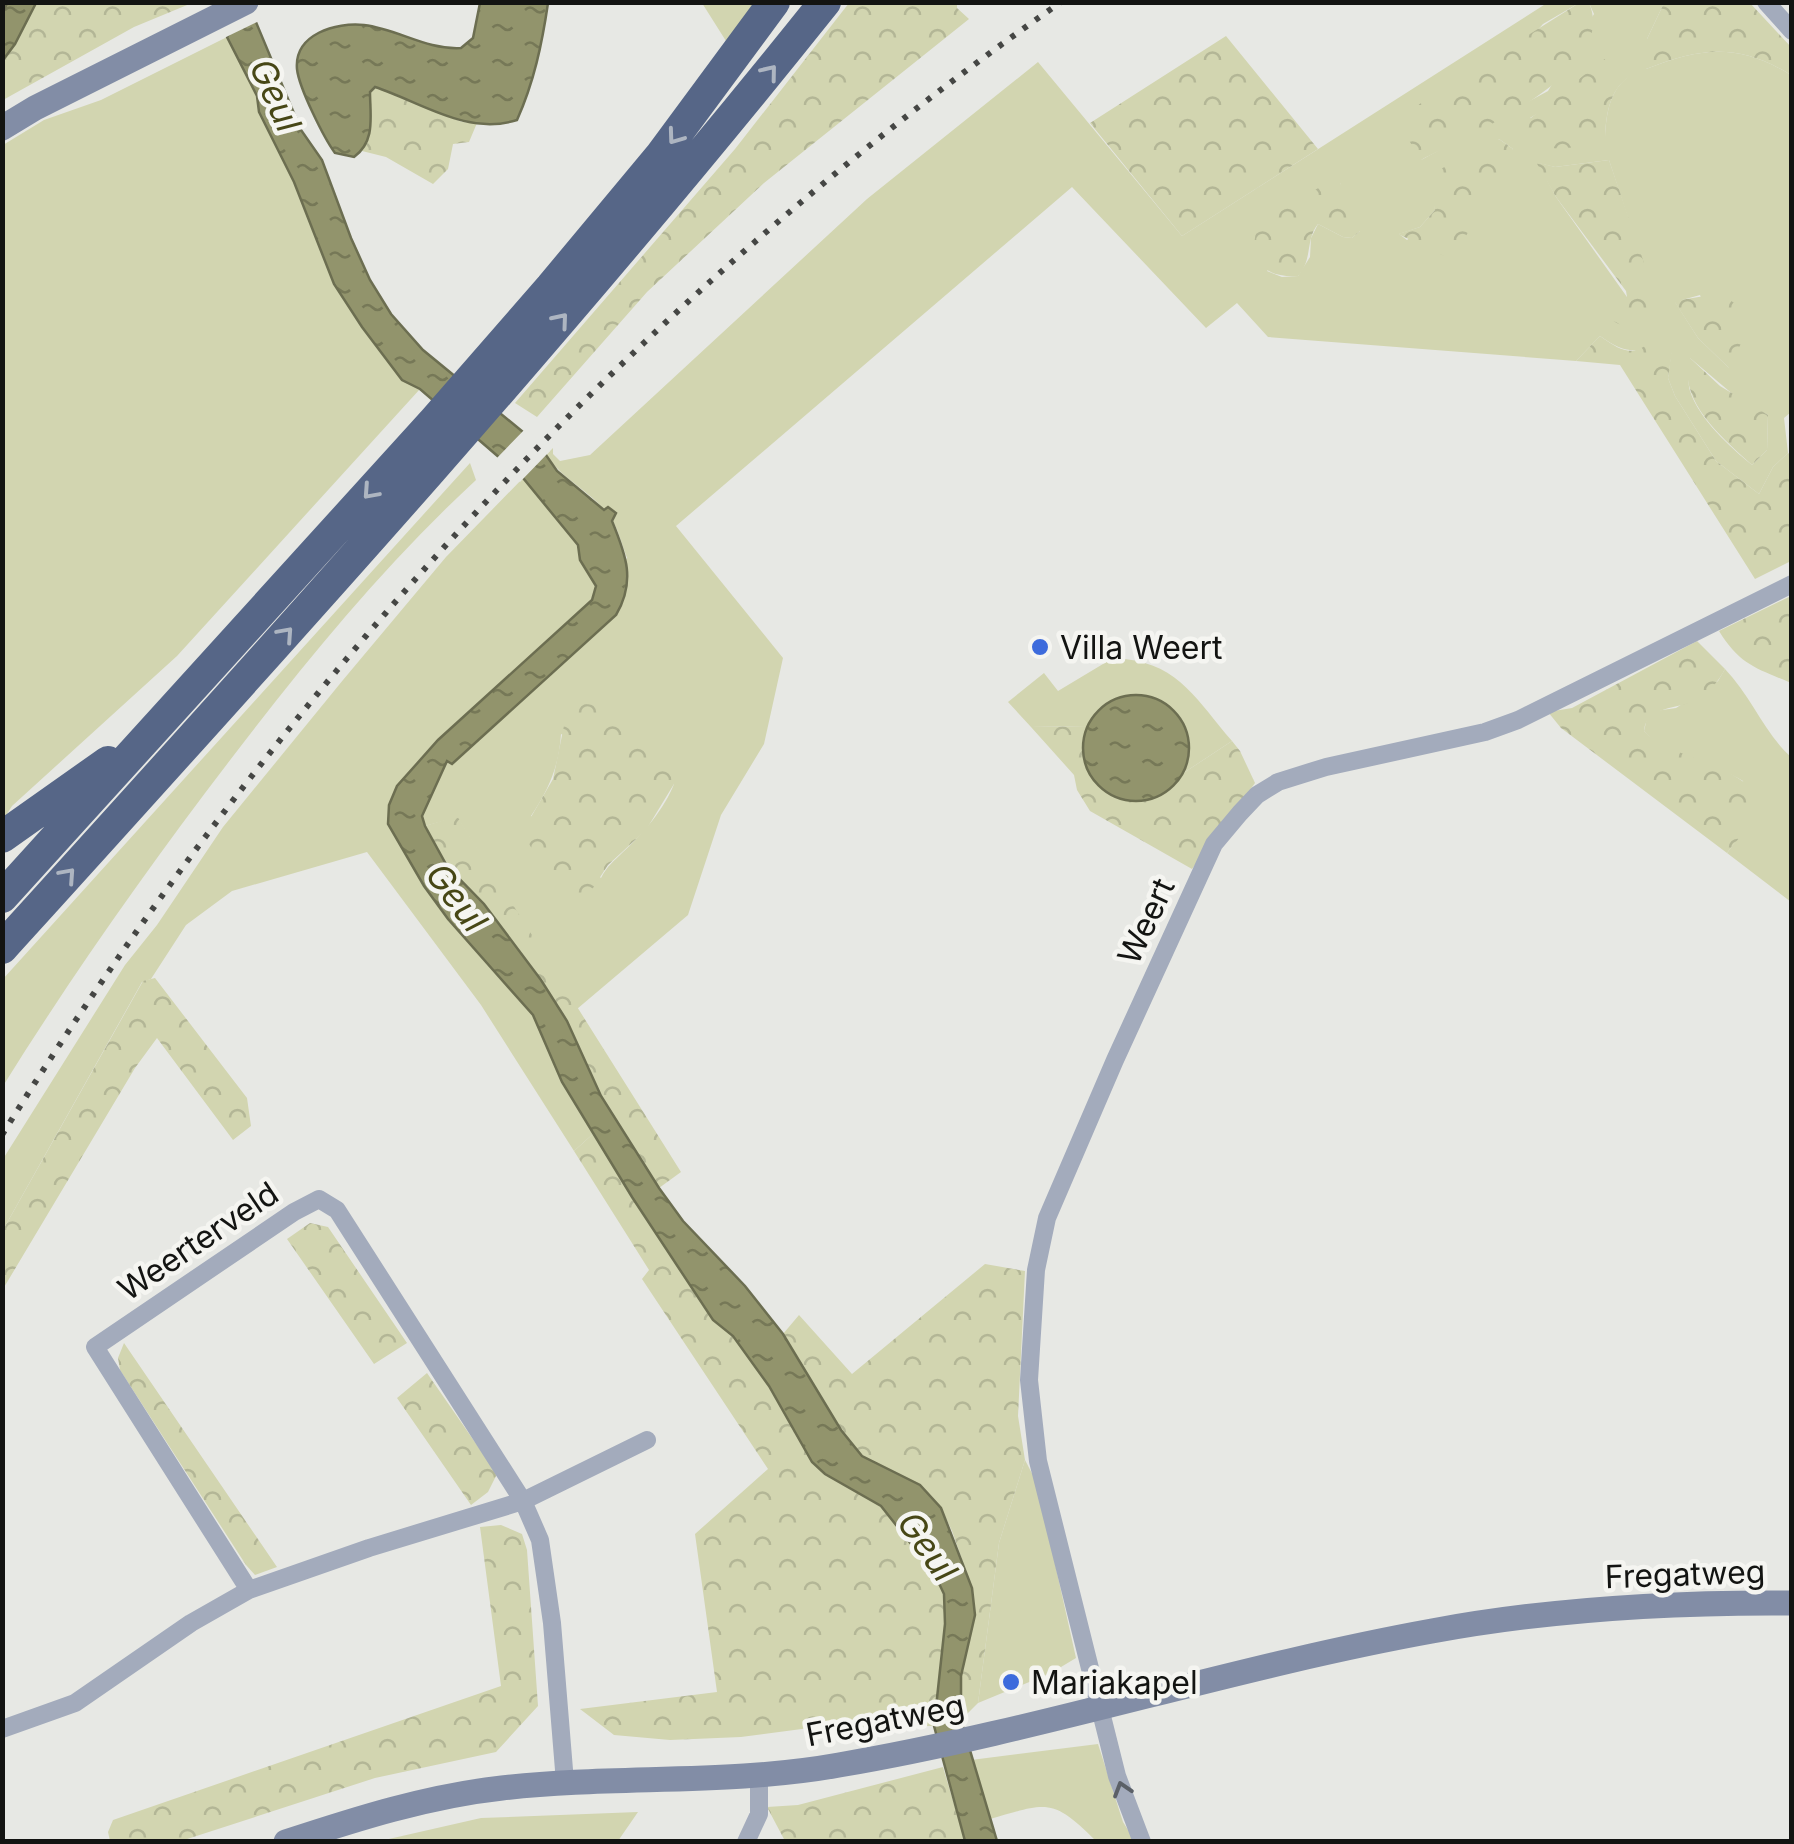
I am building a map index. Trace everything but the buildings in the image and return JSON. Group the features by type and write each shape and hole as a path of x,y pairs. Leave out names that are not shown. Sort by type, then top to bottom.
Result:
{"highway":[{"path":"488,382 774,2"},
{"path":"2,948 488,382 726,126 824,2"},
{"path":"2,898 152,731 448,429"},
{"path":"2,837 152,731"}],"street":[{"path":"2,128 246,2"},
{"path":"1766,2 1792,31"},
{"name":"Weert","path":"1142,1842 1107,1736 1038,1461 1029,1380 1036,1270 1047,1218 1214,844 1257,796 1278,782 1326,767 1486,732 1518,720 1792,584"},
{"name":"Weerterveld","path":"249,1590 95,1347 319,1199 337,1210 523,1501 540,1540 552,1623 566,1782"},
{"path":"2,1729 75,1703 249,1590 523,1501 647,1440"},
{"name":"Fregatweg","path":"286,1842 419,1803 500,1788 759,1775 832,1767 1451,1628 1612,1607 1792,1603"},
{"path":"746,1842 759,1814 759,1775"}],"green space":[{"path":"36,3 192,3 134,27 3,100 3,60"},
{"path":"702,3 757,3 726,41"},
{"path":"849,3 957,3 969,19 764,183 647,292 537,417 515,403 735,149"},
{"path":"1547,3 1579,3 1543,24 1421,160 1548,91 1594,14 1589,3 1664,3 1647,39 1646,69 1685,56 1720,52 1754,57 1791,75 1791,412 1784,418 1788,453 1773,467 1759,494 1716,461 1668,378 1673,339 1628,350 1600,336 1576,361 1268,337 1237,303 1206,328 1072,187 676,526 783,658 764,744 721,815 688,915 577,1009 457,817 425,826 422,816 447,761 452,763 535,688 627,558 609,515 546,455 553,448 560,461 590,455 867,199 1038,62 1182,236","holes":["1604,60 1628,77 1613,97 1605,138 1530,118 1553,104","1499,139 1513,149 1407,240 1399,234 1420,227 1435,210 1434,197","1609,160 1659,310 1627,297 1556,197 1538,163 1555,167","1340,183 1360,231 1352,238 1343,237 1318,224 1311,238 1310,257 1298,276 1282,277 1267,271","1700,295 1729,368 1698,338 1675,302","1690,358 1742,402 1768,415 1767,450 1752,465 1700,412 1688,379","561,734 674,784 652,821 601,878 531,816 548,787"]},
{"path":"1579,3 1589,3 1593,29 1582,54 1562,77 1503,118 1421,160 1396,119"},
{"path":"1664,3 1750,3 1791,47 1791,75 1754,57 1720,52 1685,56 1646,69 1624,52 1647,39"},
{"path":"1226,36 1318,149 1182,236 1090,123"},
{"path":"227,37 257,96 259,112 294,182 334,284 402,380 420,389 177,656 12,806 3,820 3,145 44,120 101,100"},
{"path":"1604,59 1629,77 1613,96 1605,138 1559,148 1537,143 1528,136 1521,126"},
{"path":"375,87 462,122 477,123 469,142 453,144 448,169 433,184 386,157 362,151 370,91"},
{"path":"1499,139 1513,149 1453,260 1398,234 1420,227 1435,210 1427,176"},
{"path":"1609,160 1660,310 1649,324 1638,329 1624,327 1609,318 1627,297 1626,291 1556,197 1536,162 1555,167"},
{"path":"1328,182 1340,183 1364,219 1360,231 1352,238 1343,237 1318,224 1298,276 1267,270 1256,257 1258,225"},
{"path":"1717,294 1731,301 1744,316 1744,335 1729,368 1698,338 1674,301"},
{"path":"1671,333 1674,339 1668,378 1675,396 1716,461 1759,494 1773,467 1788,453 1791,455 1791,561 1755,579 1620,365 1576,361 1600,336 1619,348 1633,351"},
{"path":"1689,357 1720,386 1768,415 1767,450 1752,465 1696,404 1687,373"},
{"path":"470,463 476,480 380,578 262,718 114,918 3,1086 3,979"},
{"path":"523,478 578,545 580,560 596,586 592,600 438,740 388,824 448,919 533,1015 562,1082 594,1133 574,1151 481,1005 367,852 232,891 186,925 151,979 142,982 3,1230 3,1159 125,965 223,827 343,680 446,557"},
{"path":"1791,596 1791,683 1742,658 1719,631"},
{"path":"1697,641 1725,669 1723,673 1697,699 1651,716 1644,731 1671,749 1729,773 1755,794 1757,806 1752,819 1727,853 1561,728 1548,712 1572,708"},
{"path":"1125,659 1174,677 1198,699 1232,741 1182,774 1186,764 1170,708 1155,701 1108,703 1087,726 1031,727 1008,702 1044,673 1058,691 1108,661"},
{"path":"1725,669 1791,757 1791,902 1727,853 1748,825 1743,781 1678,755 1644,731 1647,718 1655,711 1676,708 1718,681"},
{"path":"584,704 616,711 642,728 663,754 674,784 646,830 608,865 593,888 580,895 565,895 552,884 528,842 531,817 553,779 566,716"},
{"path":"1087,726 1083,757 1158,796 1182,774 1232,741 1240,751 1255,783 1192,869 1090,811 1077,790 1074,775 1031,727"},
{"path":"457,816 681,1172 659,1188 601,1096 541,980 484,904 447,866 425,826"},
{"path":"155,978 247,1098 251,1126 233,1140 157,1038 135,1068 3,1289 3,1230 143,981"},
{"path":"594,1133 713,1319 733,1336 769,1386 812,1462 881,1506 934,1573 944,1594 945,1624 934,1726 817,1727 741,1737 670,1740 614,1735 580,1709 717,1692 695,1534 768,1469 642,1279 649,1270 574,1151"},
{"path":"310,1223 328,1227 407,1343 374,1364 287,1239"},
{"path":"985,1264 1025,1271 1018,1416 1025,1460 999,1543 978,1703 961,1720 961,1676 975,1615 972,1588 952,1531 941,1508 920,1485 862,1456 841,1430 783,1334 799,1315 852,1374"},
{"path":"124,1343 277,1567 255,1575 246,1565 120,1370 118,1358"},
{"path":"427,1373 497,1474 488,1492 471,1505 397,1398"},
{"path":"1025,1460 1037,1483 1076,1658 1051,1673 978,1703 999,1543"},
{"path":"501,1525 522,1534 527,1550 538,1706 496,1752 375,1778 181,1841 110,1841 108,1832 113,1820 501,1686 480,1527"},
{"path":"1098,1744 1123,1822 1135,1841 1096,1841 1069,1817 1048,1808 1037,1807 990,1819 971,1760"},
{"path":"943,1767 965,1841 785,1841 767,1807 798,1805"},
{"path":"638,1812 618,1841 380,1841 481,1818"}],"water":[{"path":"7,3 36,3 3,60 3,13"},
{"name":"Geul","path":"248,3 301,130 322,160 351,238 391,314 423,350 523,432 557,471 604,510 608,507 616,513 612,521 625,557 627,579 616,615 452,764 447,761 422,816 447,866 484,904 541,980 567,1021 601,1096 683,1221 745,1286 783,1334 841,1430 862,1456 920,1485 941,1508 972,1588 975,1615 961,1676 961,1720 997,1841 965,1841 934,1726 945,1624 944,1594 934,1573 881,1506 825,1474 812,1462 769,1386 733,1336 713,1320 632,1197 562,1082 533,1015 448,919 388,824 389,805 397,786 438,740 592,600 596,586 580,560 578,545 523,478 420,389 402,380 334,284 294,182 259,112 257,96 227,37"},
{"path":"480,3 548,3 537,63 517,120 498,124 462,121 375,87 370,92 366,143 354,157 335,153 313,113 297,69 302,47 309,39 330,28 364,25 436,46 461,48 473,38"},
{"path":"1136,695 1156,699 1173,711 1185,728 1189,748 1185,768 1173,785 1156,797 1136,801 1116,797 1099,785 1087,768 1083,748 1087,728 1099,711 1116,699"}],"pier":[{"path":"213,2 253,2 261,20 222,39"},
{"path":"526,428 550,451 520,482 496,459"}],"railway":[{"path":"2,1135 109,972 223,814 345,661 474,515 610,375 754,243 904,118 1061,2"}],"place":[{"name":"Villa Weert","path":"1040,647"},
{"name":"Mariakapel","path":"1011,1682"}]}
